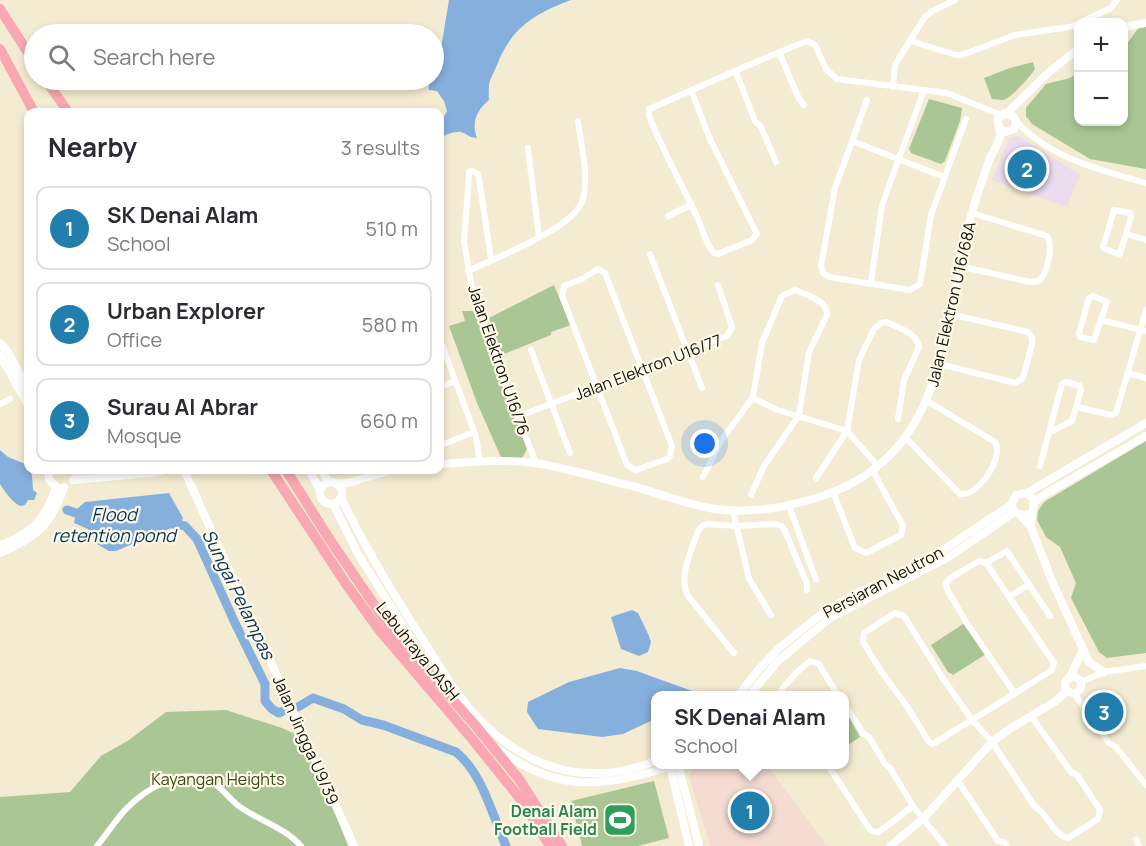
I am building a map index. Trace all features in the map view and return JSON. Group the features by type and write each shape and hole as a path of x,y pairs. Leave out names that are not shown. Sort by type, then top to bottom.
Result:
{"highway":[{"path":"0,9 24,46"},
{"path":"0,49 32,108"},
{"path":"53,90 65,108"},
{"name":"Lebuhraya DASH","path":"275,474 394,634 475,725 519,780 562,846"},
{"name":"Lebuhraya DASH","path":"288,474 325,543 380,631 522,801 550,846"}],"street":[{"path":"893,87 895,65 928,13 955,0"},
{"path":"1090,18 1111,8 1117,0"},
{"path":"1128,26 1146,22"},
{"path":"911,41 962,55 1030,31 1074,25"},
{"path":"691,90 710,139 756,229 755,237 739,246 714,254 667,157 649,116 649,109 735,70 807,41 812,42 826,69 837,79 924,90 962,98 983,109 1004,114 1016,120 1027,132 1064,156 1089,168 1146,183"},
{"path":"779,52 799,99 804,105"},
{"path":"1004,114 1074,52"},
{"path":"735,70 755,121 761,127 776,162"},
{"path":"871,282 882,205 924,90"},
{"path":"867,100 834,194 821,266 825,276 910,290 918,287 921,281 931,215 966,119"},
{"path":"1004,129 1015,126 1020,101"},
{"path":"983,109 1004,129 1027,132"},
{"path":"1004,114 1004,129"},
{"path":"468,271 556,229 572,218 582,203 585,177 578,121"},
{"name":"Jalan Elektron U16/68A","path":"444,464 536,463 712,508 733,511 765,510 789,506 833,492 875,467 906,438 927,401 939,364 972,213 990,159 1004,129"},
{"path":"852,141 944,177"},
{"path":"528,148 540,237"},
{"name":"Jalan Elektron U16/76","path":"491,259 479,178 478,174 473,171 468,177 464,241 468,271 477,307 536,463"},
{"path":"668,216 690,205"},
{"path":"1114,210 1130,213 1127,234 1120,254 1103,247 1114,210"},
{"path":"959,266 1030,282 1039,281 1044,274 1051,244 1047,236 972,213"},
{"path":"1127,234 1146,240"},
{"path":"650,254 702,388"},
{"path":"598,269 605,273 642,369 672,446 670,456 635,470 627,465 562,296 564,286 598,269"},
{"name":"Jalan Elektron U16/77","path":"517,417 727,336 732,324 718,285"},
{"path":"703,477 721,441 752,399 762,343 782,296 795,290 824,303 828,312 809,352 799,415 764,466 751,495"},
{"path":"1090,296 1107,302 1101,320 1096,339 1079,335 1090,296"},
{"path":"1077,407 1113,415 1116,413 1143,330 1146,310"},
{"path":"939,364 1015,383 1023,378 1032,344 1032,338 1028,332 949,314"},
{"path":"1101,320 1143,330"},
{"path":"816,478 847,431 859,360 874,329 886,322 916,338 919,347 904,380 898,419"},
{"path":"0,343 8,352 24,382"},
{"path":"444,350 479,444 480,462"},
{"path":"531,350 570,453"},
{"path":"0,355 24,398"},
{"path":"1128,373 1146,378"},
{"path":"444,385 455,381"},
{"path":"1040,466 1064,383 1080,386 1082,388 1072,421 1050,432"},
{"path":"0,404 10,399"},
{"path":"752,399 778,410 847,431 875,467 903,526 901,534 866,553 855,548 833,492"},
{"path":"906,438 960,494 973,493 990,470 998,455 999,448 995,442 927,401"},
{"path":"1104,672 1092,666 1083,650 1031,527 1016,511 1016,495 1027,493 1146,423"},
{"path":"444,444 474,432"},
{"path":"1034,502 1146,436"},
{"path":"48,474 49,480 60,487"},
{"path":"73,480 74,474"},
{"path":"0,546 33,528 48,510 60,487 73,480 139,474"},
{"name":"Jalan Jingga U9/39","path":"186,474 354,846"},
{"path":"311,474 320,490 322,500 333,504 358,554 439,684 481,736 527,768 567,781 601,784 664,769"},
{"path":"325,474 341,496 366,549 447,680 468,707 504,742 535,761 566,772 614,773 636,769 651,763"},
{"path":"320,490 333,483 351,482 378,474"},
{"path":"333,504 351,482"},
{"path":"0,553 28,540 46,526 54,513 60,487"},
{"path":"1027,493 1034,502 1031,527"},
{"path":"789,506 816,580"},
{"path":"733,511 749,579 771,615"},
{"path":"1016,511 1031,513"},
{"name":"Persiaran Neutron","path":"742,691 779,648 824,612 857,592 885,581 1016,511"},
{"name":"Persiaran Neutron","path":"753,691 777,663 830,618 947,558 1016,511"},
{"path":"734,653 688,596 684,586 684,577 698,531 704,525 776,524 782,526 807,584 807,590"},
{"path":"986,563 1006,551 1050,616"},
{"path":"1016,694 966,622 947,589 946,583 949,579 979,561 986,563 1049,655 1054,667 1016,694 972,720 933,744 929,742 863,642 865,630 895,613 904,615 944,680 972,720 992,742 1035,807 1042,811 1063,837 1070,837 1098,819 1101,813 1098,804 1077,775 1071,772 1031,716"},
{"path":"1009,597 1028,585"},
{"path":"890,846 923,819 992,742 1008,729 1070,692 1080,690 1076,679 1083,650"},
{"path":"782,691 795,674 810,661 819,664 835,691"},
{"path":"1146,666 1104,672 1065,682 1109,744 1116,747 1146,785"},
{"path":"849,712 863,733 869,737 913,806 945,846"},
{"path":"672,769 689,846"},
{"path":"673,769 699,846"},
{"path":"830,769 872,831 879,832 913,806"},
{"path":"97,846 126,809 142,795 166,782 189,777 211,781 242,809 281,829 301,846"},
{"path":"958,781 998,840 1007,846"},
{"path":"1136,839 1139,846"}],"shaded area":[{"path":"1019,136 1080,175 1067,207 992,180 1009,138"},
{"path":"693,769 770,769 827,846 710,846 689,776"}],"green space":[{"path":"1146,26 1146,169 1090,159 1032,124 1026,116 1026,108 1046,84 1074,76 1074,126 1128,126 1128,42 1139,27"},
{"path":"1033,62 1035,69 1015,92 1003,100 992,99 984,78"},
{"path":"929,99 962,108 960,121 945,161 941,164 911,153 909,149"},
{"path":"554,285 571,325 502,355 489,318"},
{"path":"462,311 474,311 527,449 522,458 501,457 477,403 449,326 465,321"},
{"path":"1146,441 1146,653 1107,658 1099,652 1071,598 1076,583 1060,547 1046,537 1037,520 1038,511 1044,502"},
{"path":"963,624 967,626 986,654 953,675 948,672 931,645"},
{"name":"Kayangan Heights","path":"226,710 282,728 306,739 348,846 0,846 0,797 70,792 101,756 129,740 166,712"},
{"path":"849,717 860,737 849,744"},
{"name":"Denai Alam Football Field","path":"654,781 669,838 638,846 582,846 571,801"}],"water":[{"path":"449,0 571,0 535,17 517,31 510,41 490,81 489,100 476,117 477,138 461,132 444,136 444,117 447,111 444,101 437,91 429,90 444,90 444,30"},
{"path":"0,450 8,457 24,463 24,474 32,474 33,490 37,493 34,500 28,500 25,505 20,506 11,499 0,484"},
{"name":"Flood retention pond","path":"169,493 183,518 181,524 116,551 109,551 97,544 88,529 74,523 77,509 85,502"},
{"path":"632,610 638,613 651,642 648,652 639,656 621,649 611,617"},
{"path":"620,668 637,671 692,691 651,691 651,721 623,734 602,737 538,729 527,712 528,702 569,682"}],"waterway":[{"name":"Sungai Pelampas","path":"67,510 87,517"},
{"name":"Sungai Pelampas","path":"168,523 185,526 197,539 265,684 265,701 279,713 285,710"},
{"name":"Sungai Pelampas","path":"298,707 313,698 344,709 362,720 383,725 456,752 480,783 506,846"}],"place":[{"name":"Urban Explorer","path":"1027,169"},
{"name":"Surau Al Abrar","path":"1104,712"},
{"name":"SK Denai Alam","path":"750,811"},
{"name":"Denai Alam Football Field","path":"620,820"}]}
